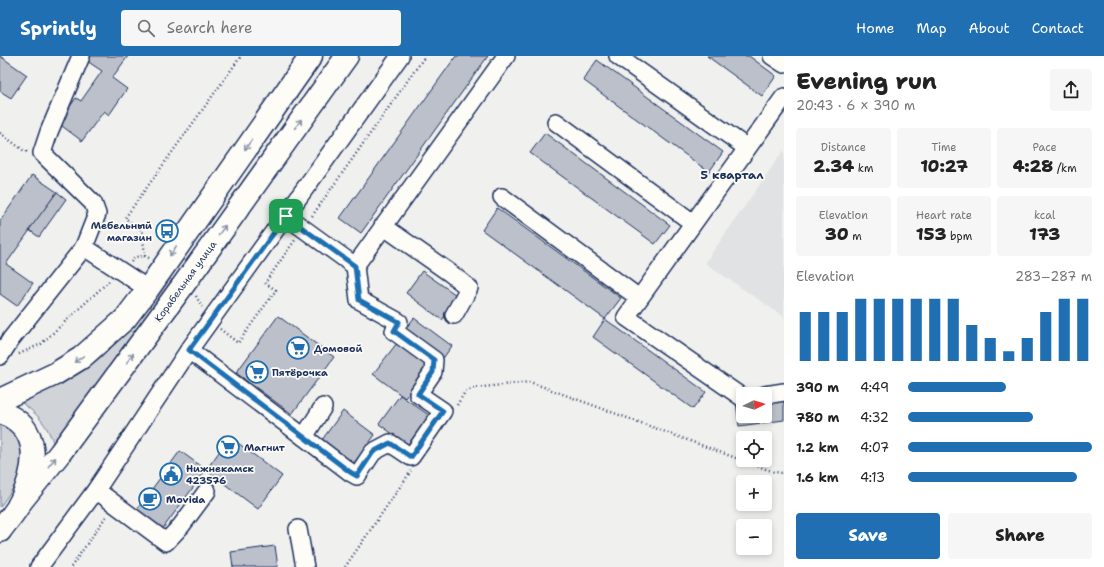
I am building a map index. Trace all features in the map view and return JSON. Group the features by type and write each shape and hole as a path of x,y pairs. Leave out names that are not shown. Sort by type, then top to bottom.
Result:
{"main road":[{"path":"0,400 55,374 81,358 124,319 148,289 311,56"},
{"name":"Корабельная улица","path":"19,504 60,453 184,284 347,56"},
{"path":"0,412 11,416 22,424 29,436 33,450 31,476 19,504 0,531"}],"lane":[{"path":"8,356 6,341 84,247 96,221 96,208 93,203 42,153 49,132 81,56"},
{"path":"39,567 96,490 189,350 400,56"},
{"path":"189,350 357,476 373,452 390,443 411,457 443,411 418,394 433,372 434,360 394,331 399,322 359,300 355,266 506,56"},
{"path":"618,56 747,148"},
{"path":"772,56 784,64"},
{"path":"736,393 626,316 784,96"},
{"path":"556,122 692,224"},
{"path":"502,197 639,298"},
{"path":"286,216 355,266"},
{"path":"383,226 469,288 454,315"},
{"path":"84,247 148,289"},
{"path":"772,394 784,392"},
{"path":"304,437 323,407"},
{"path":"96,490 114,505 166,542 181,526 207,491"},
{"path":"298,529 305,567"}],"path":[{"path":"0,133 23,150 33,154 42,153"},
{"path":"8,356 41,344 135,257 145,256"},
{"path":"456,405 465,392 474,388 530,382 774,472 784,473"},
{"path":"345,567 412,470"},
{"path":"70,567 114,505"}],"shaded area":[{"path":"784,150 784,317 705,263"},
{"path":"167,277 172,280 54,445 45,425 36,414 19,401 57,385 94,363 129,329"},
{"path":"0,425 13,432 19,441 24,462 17,482 0,507"}],"building":[{"path":"0,56 27,75 11,98 0,91"},
{"path":"91,56 128,56 112,78 127,89 109,115 104,111 82,141 58,123 76,98 81,101 102,71 87,61"},
{"path":"456,56 488,56 361,233 340,218"},
{"path":"707,56 749,56 776,76 762,96"},
{"path":"597,60 723,152 709,172 583,80"},
{"path":"545,133 670,225 655,244 530,153"},
{"path":"32,175 57,192 6,264 33,283 17,306 0,294 0,221"},
{"path":"57,192 66,199 39,237 29,230"},
{"path":"497,208 621,298 605,319 482,230"},
{"path":"422,271 459,297 442,320 406,293"},
{"path":"278,316 334,357 292,414 236,373"},
{"path":"414,318 452,346 441,361 403,332"},
{"path":"605,319 706,392 693,409 593,337"},
{"path":"397,343 429,367 405,398 373,374"},
{"path":"400,395 433,418 412,448 379,424"},
{"path":"784,396 784,420 772,422 772,398"},
{"path":"343,411 375,435 351,467 319,444"},
{"path":"739,423 762,423 739,426"},
{"path":"230,437 282,476 258,509 206,470"},
{"path":"180,451 206,470 161,531 135,512"},
{"path":"275,546 278,567 233,567 231,552"}],"place":[{"name":"Мебельный магазин","path":"167,231"},
{"name":"Домовой","path":"298,348"},
{"name":"Пятёрочка","path":"257,372"},
{"name":"Магнит","path":"228,447"},
{"name":"Нижнекамск 423576","path":"171,474"},
{"name":"Movida","path":"150,499"}],"district":[{"name":"5 квартал","path":"732,175"}],"route":[{"path":"286,216 355,266 359,300 399,322 394,331 434,360 433,372 418,394 443,411 411,457 390,443 373,452 357,476 289,427 189,350 286,216"}]}
